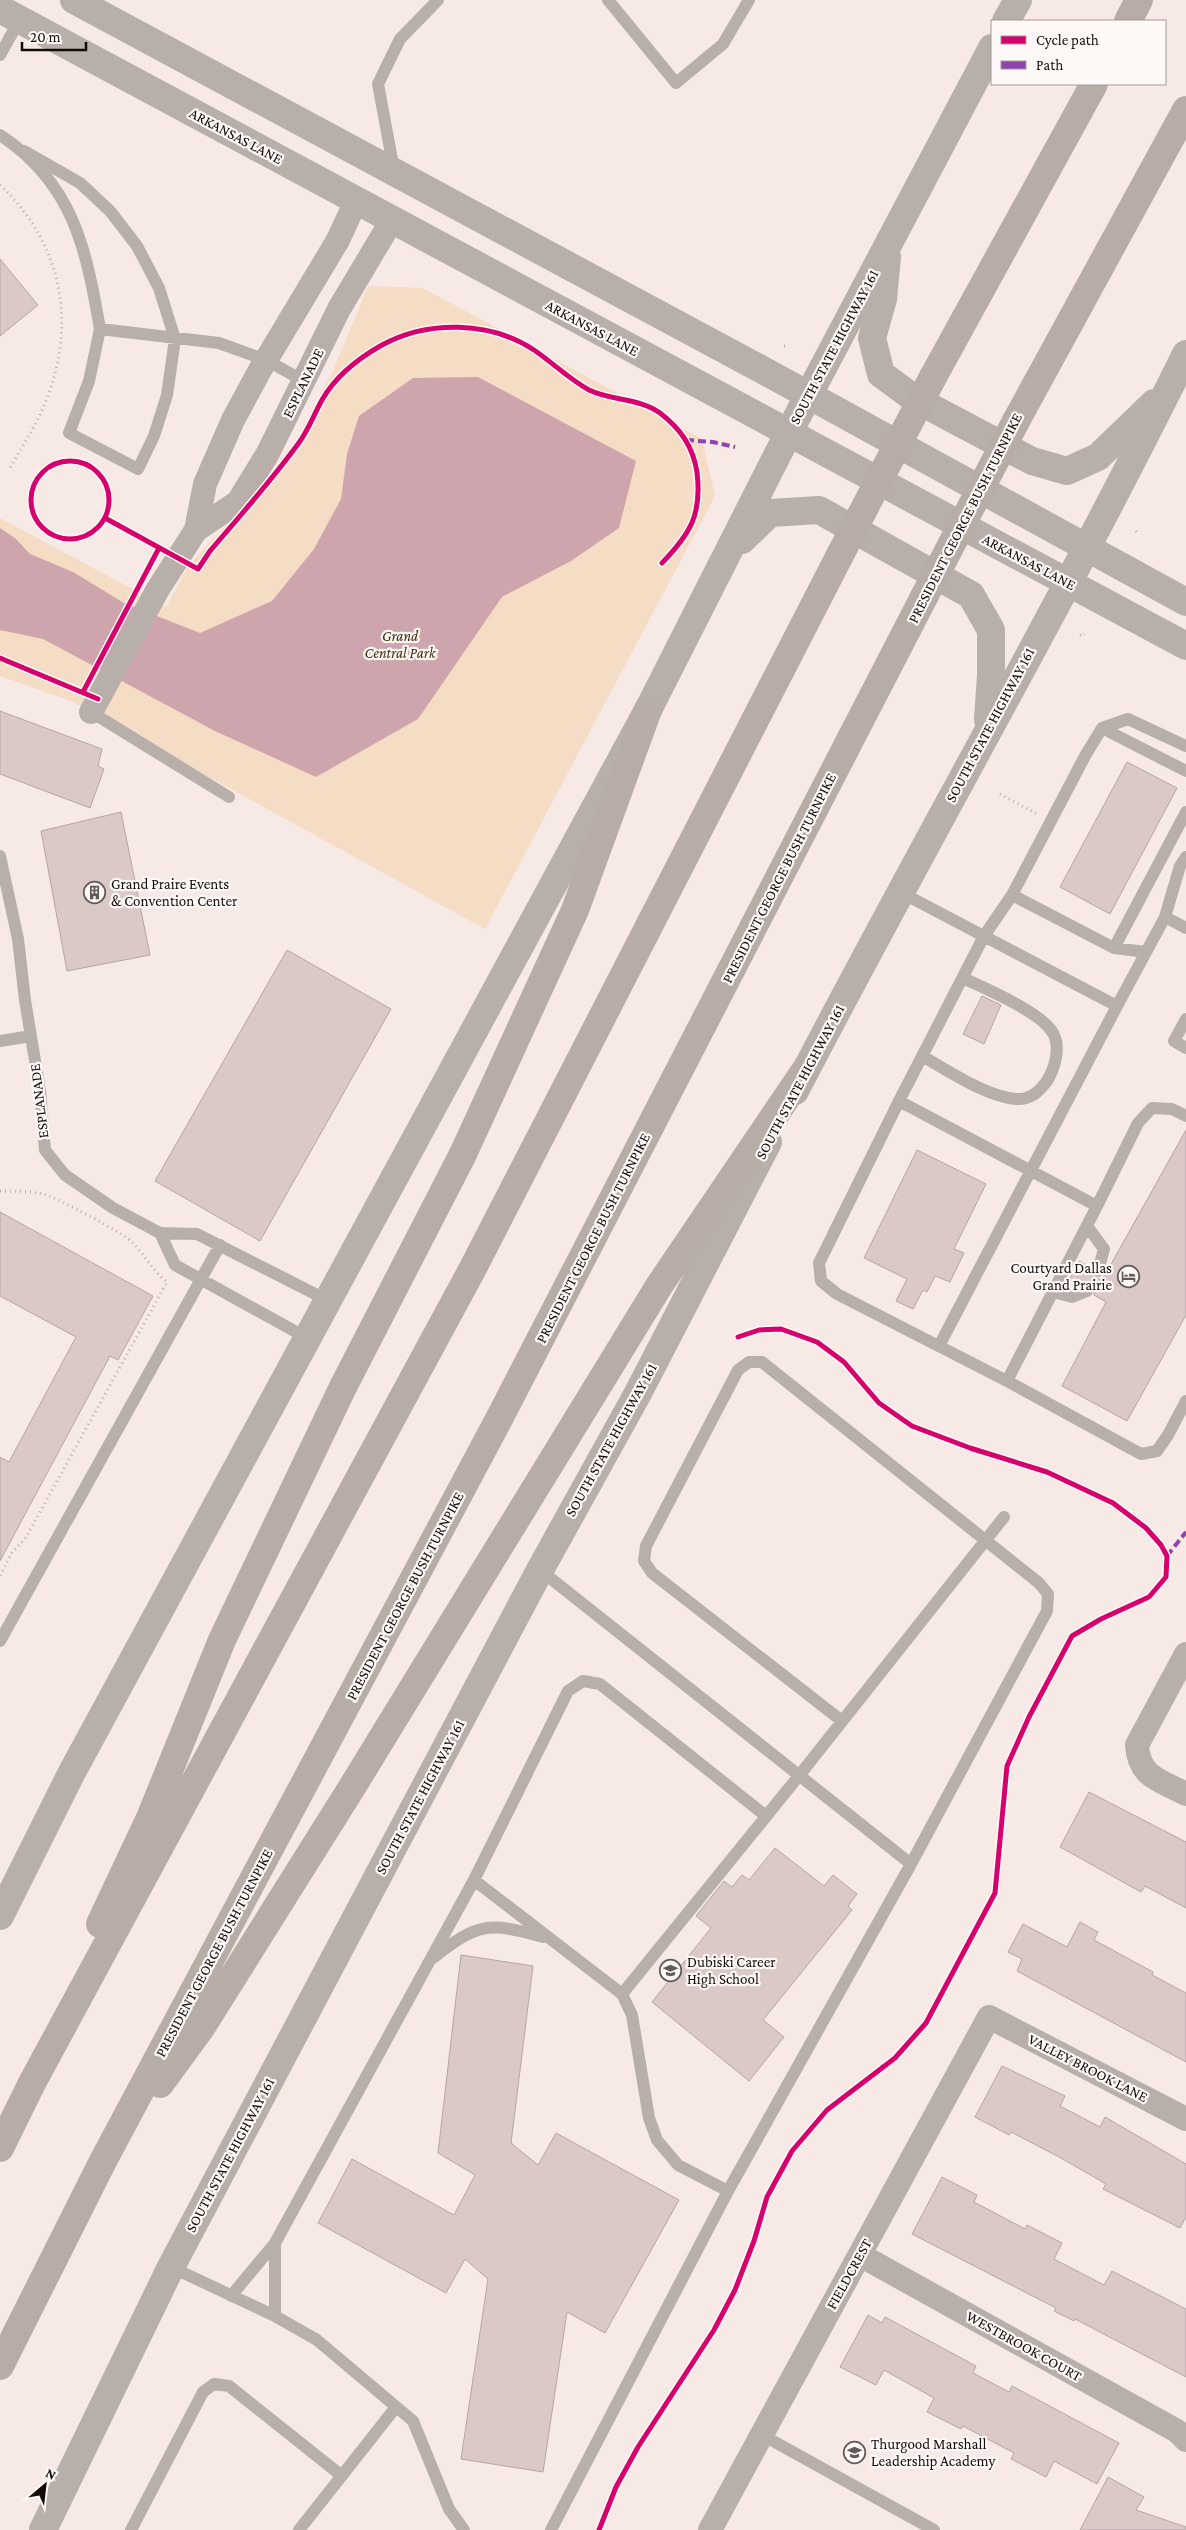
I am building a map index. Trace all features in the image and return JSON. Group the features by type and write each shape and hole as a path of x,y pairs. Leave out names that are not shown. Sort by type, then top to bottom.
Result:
{"highway":[{"path":"1129,20 1139,0"},
{"path":"0,2148 32,2083 473,1268 933,376 1093,85"},
{"name":"PRESIDENT GEORGE BUSH TURNPIKE","path":"0,2366 103,2161 499,1419 1016,421 1186,110"},
{"path":"32,2083 118,1883 150,1818 222,1640 343,1387 463,1154 575,910 648,710"},
{"path":"103,2161 201,2028 354,1784 658,1286 806,1069"}],"main road":[{"path":"74,0 809,395 1186,602"},
{"path":"1007,20 1018,0"},
{"name":"ARKANSAS LANE","path":"10,14 788,434 1186,646"},
{"name":"SOUTH STATE HIGHWAY 161","path":"0,1916 75,1766 648,710 788,434 991,50"},
{"path":"356,200 394,173"},
{"path":"392,220 394,173"},
{"path":"888,246 883,299 872,338 881,374 915,399 1032,461 1067,471 1098,457 1168,390"},
{"name":"SOUTH STATE HIGHWAY 161","path":"43,2530 172,2267 540,1570 638,1393 900,892 1087,549 1186,354"},
{"path":"725,556 770,513 819,510 971,595 991,630 992,675 988,729"}],"street":[{"name":"ESPLANADE","path":"91,712 158,589 196,530 205,484 233,420 266,360 338,240 356,200"},
{"name":"ESPLANADE","path":"196,530 238,502 268,453 339,309 392,220"},
{"path":"1186,1654 1137,1745 1138,1760 1146,1773 1186,1794"},
{"name":"VALLEY BROOK LANE","path":"989,2017 1186,2119"},
{"name":"FIELDCREST","path":"710,2530 989,2017"},
{"name":"WESTBROOK COURT","path":"860,2255 1177,2431 1186,2440"}],"lane":[{"path":"394,173 378,84 400,39 438,0"},
{"path":"608,0 676,83 723,44 749,0"},
{"path":"0,55 10,14"},
{"path":"0,135 80,183 110,211 137,246 159,288 175,339 167,395 154,436 138,469 69,433 89,382 100,329 89,267 66,203 50,178 24,151"},
{"path":"100,329 219,343 266,360 304,381"},
{"path":"91,712 230,797"},
{"path":"1186,746 1128,719 1102,728 1085,756 1012,895 984,936 899,1101 819,1263 821,1281 837,1294 1007,1381 1141,1454 1157,1451 1186,1401"},
{"path":"1102,728 1186,771"},
{"path":"1114,948 1186,812"},
{"name":"ESPLANADE","path":"0,856 18,939 40,1090 45,1150 65,1175 113,1208 160,1233"},
{"path":"939,1346 1165,917 1180,866 1186,857"},
{"path":"900,892 1117,1006"},
{"path":"1012,895 1114,948 1146,952"},
{"path":"1165,917 1186,928"},
{"path":"922,1056 982,1088 1014,1099 1026,1099 1037,1093 1047,1080 1055,1062 1058,1045 1054,1034 1046,1024 1013,1002 963,978"},
{"path":"1186,1019 1174,1041 1186,1048"},
{"path":"0,1041 31,1036"},
{"path":"899,1101 1097,1206"},
{"path":"1007,1381 1138,1123 1152,1108 1172,1109 1186,1116"},
{"path":"1087,1226 1104,1249 1098,1271"},
{"path":"307,1338 175,1265 160,1233 197,1234 327,1300"},
{"path":"1,1637 220,1245"},
{"path":"1053,1292 1072,1297 1086,1290"},
{"path":"551,2530 728,2192 911,1864 1047,1612 1048,1594 1039,1583 762,1362 749,1362 738,1370 646,1546 644,1561 652,1574 842,1721"},
{"path":"622,1994 798,1777 1004,1517"},
{"path":"540,1570 798,1777 911,1864"},
{"path":"231,2296 275,2243 474,1880 568,1690 583,1681 600,1684 766,1816"},
{"path":"474,1880 622,1994 632,2015 649,2118 657,2140 678,2165 728,2192"},
{"path":"430,1961 470,1931 484,1927 506,1927 550,1939"},
{"path":"275,2243 275,2316"},
{"path":"172,2267 275,2316 317,2340 413,2421 449,2509 464,2530"},
{"path":"131,2530 203,2392 214,2384 229,2386 342,2476"},
{"path":"300,2530 396,2407"},
{"path":"762,2434 934,2530"}],"path":[{"path":"0,185 24,210 40,235 52,262 62,300 60,344 51,387 34,427 10,468 5,473"},
{"path":"10,468 18,472"},
{"path":"1000,794 1037,814"},
{"path":"0,1192 21,1190 47,1196 115,1231 131,1241 147,1263 167,1282 25,1539 12,1552 0,1576"}],"green space":[{"name":"Grand Central Park","path":"368,286 423,288 702,439 715,496 485,929 71,701 0,676 0,518 166,607 189,565 247,503 297,438 332,373"}],"shaded area":[{"path":"478,377 636,461 619,528 571,561 502,597 418,719 316,777 215,731 43,639 0,630 0,528 15,538 30,554 73,572 124,603 200,633 272,601 314,549 341,499 347,454 359,416 413,378"}],"building":[{"path":"0,259 38,305 0,336"},
{"path":"0,711 102,749 98,766 104,769 90,808 0,774"},
{"path":"1127,762 1177,788 1110,914 1060,887"},
{"name":"Grand Praire Events & Convention Center","path":"121,812 150,955 67,971 41,831"},
{"path":"287,950 391,1009 260,1241 155,1181"},
{"path":"982,996 1001,1005 984,1044 963,1034"},
{"name":"Courtyard Dallas Grand Prairie","path":"1186,1130 1186,1315 1127,1421 1062,1386 1106,1302 1094,1295 1095,1288 1092,1284 1088,1283 1079,1286 1069,1280 1079,1261 1091,1267 1090,1274 1095,1279 1101,1279 1105,1275"},
{"path":"917,1150 986,1184 954,1249 964,1253 950,1282 935,1276 927,1292 923,1290 913,1309 896,1301 907,1279 864,1258"},
{"path":"0,1212 153,1296 118,1360 110,1356 0,1561 0,1457 9,1462 76,1337 0,1296"},
{"path":"1089,1792 1186,1842 1186,1908 1145,1886 1141,1892 1060,1847"},
{"path":"775,1848 824,1886 833,1875 857,1894 848,1906 852,1910 763,2020 784,2037 749,2081 652,2002 711,1928 696,1916 724,1881 732,1887 742,1875 749,1880"},
{"path":"1080,1922 1098,1932 1094,1940 1153,1972 1152,1975 1186,1993 1186,2062 1017,1971 1022,1959 1008,1952 1023,1924 1067,1947"},
{"path":"461,1955 533,1966 511,2143 538,2165 556,2133 679,2200 605,2333 567,2312 543,2472 461,2459 488,2279 465,2259 446,2293 318,2223 352,2159 454,2215 475,2175 438,2153"},
{"path":"1002,2066 1065,2096 1060,2106 1100,2127 1105,2117 1186,2164 1186,2217 1180,2228 1103,2189 1106,2184 1061,2158 1011,2132 1009,2135 975,2117"},
{"path":"942,2177 977,2195 974,2202 1025,2229 1027,2225 1062,2243 1054,2259 1104,2285 1112,2271 1186,2309 1186,2377 1075,2319 1074,2321 1054,2311 1056,2308 912,2234"},
{"path":"868,2315 882,2323 885,2317 976,2366 973,2373 1009,2392 1012,2386 1119,2443 1097,2484 1054,2461 1046,2477 1011,2459 1014,2453 963,2426 961,2429 927,2412 934,2398 884,2370 876,2385 840,2367"},
{"path":"1108,2477 1144,2497 1136,2510 1186,2527 1185,2530 1080,2530"}],"marked path":[{"path":"686,440 713,442 735,447"},
{"path":"1167,1556 1186,1532"}],"cycle path":[{"path":"105,518 198,569 210,551 288,458 305,434 327,392 348,369 373,350 400,337 419,331 459,327 498,333 517,340 589,390 652,408 674,425 685,439 695,463 698,500 696,511 687,532 662,563"},
{"path":"70,461 85,464 98,472 106,485 109,500 106,515 98,528 85,536 70,539 55,536 42,528 34,515 31,500 34,485 42,472 55,464 70,461"},
{"path":"83,692 159,548"},
{"path":"0,658 98,699"},
{"path":"599,2530 616,2487 638,2447 714,2330 735,2290 754,2241 767,2197 792,2151 827,2110 895,2058 926,2023 995,1893 1007,1766 1029,1717 1072,1636 1101,1619 1149,1597 1166,1577 1167,1556 1161,1545 1146,1528 1113,1503 1047,1472 970,1448 912,1426 879,1403 844,1362 817,1342 781,1329 759,1330 738,1337"}],"place":[{"name":"Grand Praire Events & Convention Center","path":"95,893"},
{"name":"Courtyard Dallas Grand Prairie","path":"1128,1277"},
{"name":"Dubiski Career High School","path":"671,1971"},
{"name":"Thurgood Marshall Leadership Academy","path":"855,2453"}]}
